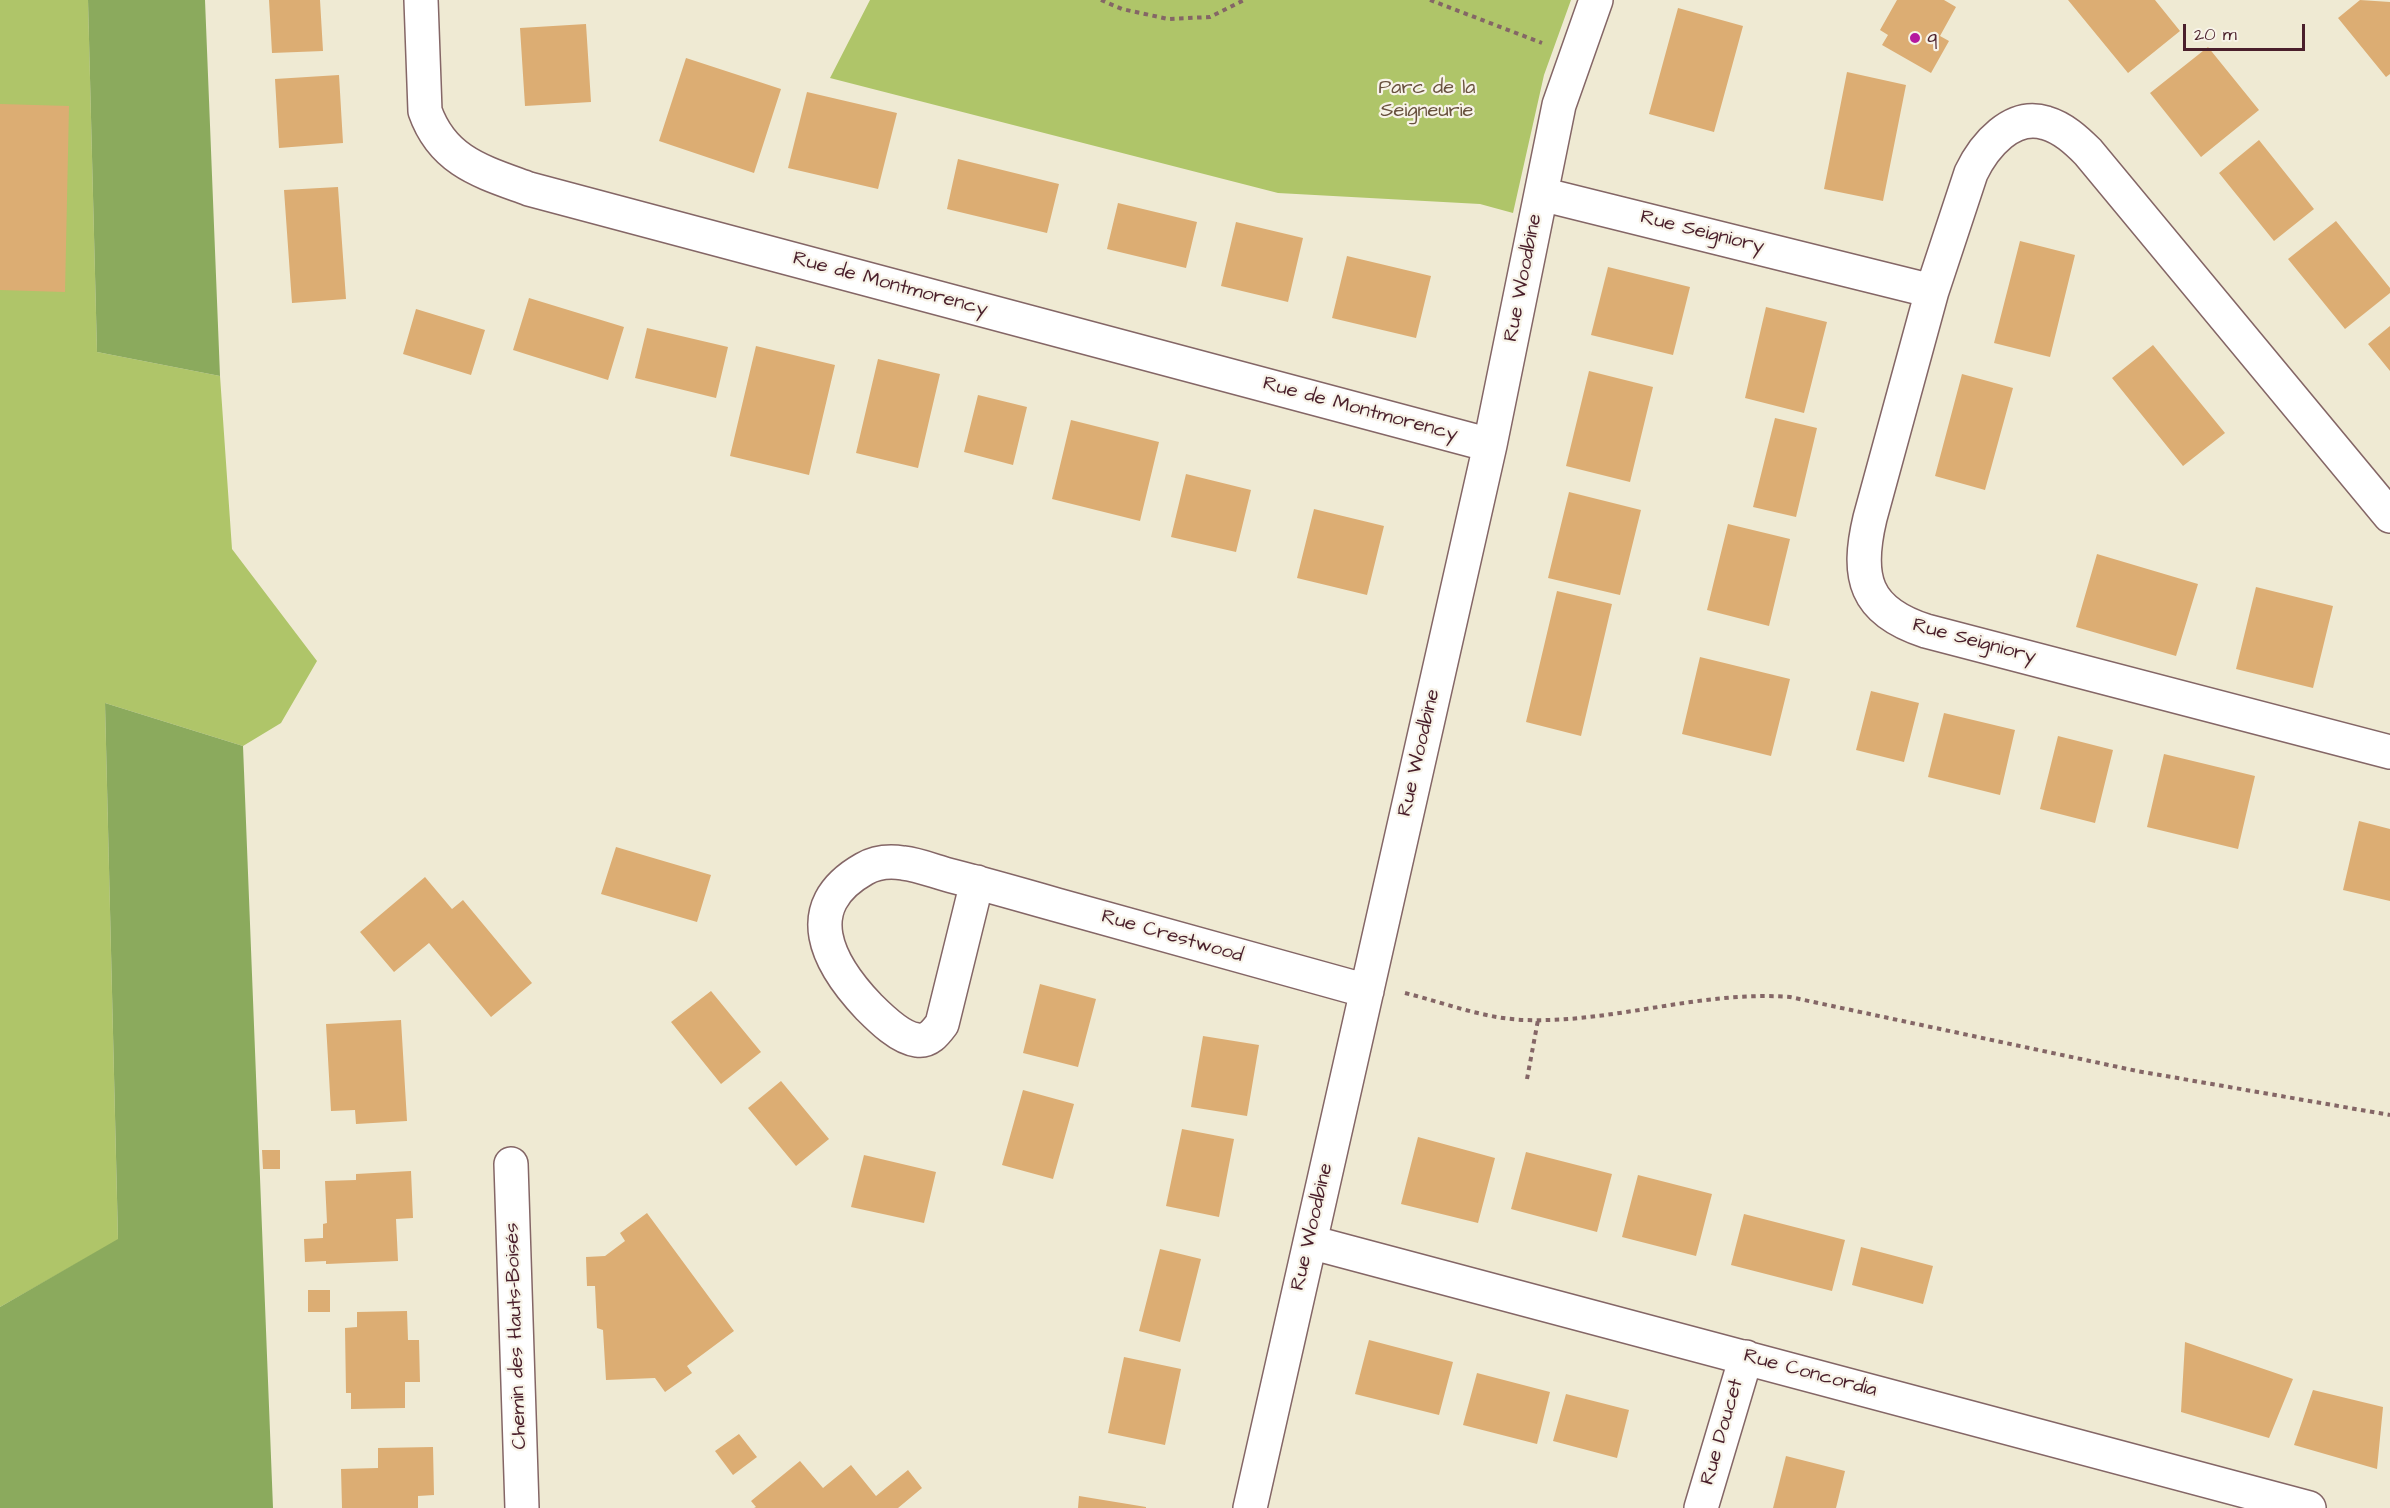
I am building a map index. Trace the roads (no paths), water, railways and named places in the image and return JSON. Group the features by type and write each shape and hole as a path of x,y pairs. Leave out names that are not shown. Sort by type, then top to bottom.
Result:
{"street":[{"name":"Rue de Montmorency","path":"422,0 425,111 430,126 441,142 457,158 477,170 541,192 1490,445"},
{"name":"Rue Woodbine","path":"1250,1508 1490,445 1559,105 1596,0"},
{"name":"Rue Seigniory","path":"2390,516 2088,152 2059,128 2045,122 2030,121 2015,125 2001,133 1978,158 1971,173 1932,291 1864,544 1866,581 1872,594 1894,618 1926,631 2390,752"},
{"name":"Rue Seigniory","path":"1541,194 1932,291"},
{"name":"Rue Crestwood","path":"977,882 942,1024 935,1034 927,1039 918,1041 907,1037 875,1014 856,994 841,973 824,933 825,914 834,896 848,880 865,868 883,862 904,863 977,882 1367,991"},
{"name":"Chemin des Hauts-Boisés","path":"511,1164 522,1508"},
{"name":"Rue Concordia","path":"1310,1242 2309,1508"},
{"name":"Rue Doucet","path":"1701,1508 1746,1357"}],"place":[{"name":"q","path":"1915,38"}],"park label":[{"name":"Parc de la Seigneurie","path":"1427,100"}]}
